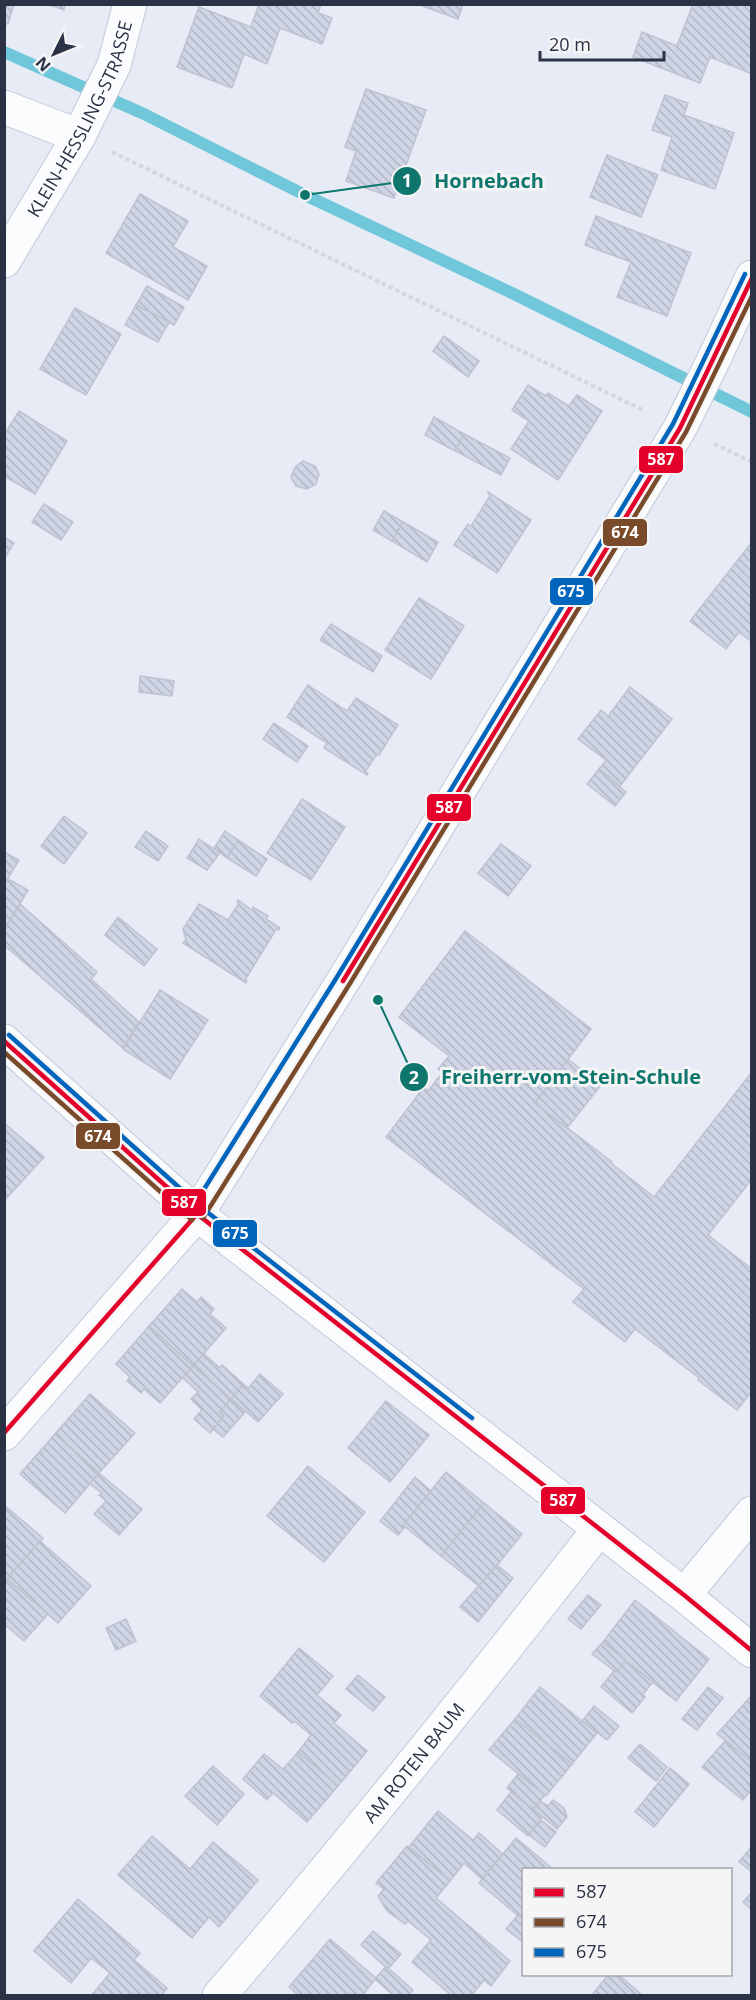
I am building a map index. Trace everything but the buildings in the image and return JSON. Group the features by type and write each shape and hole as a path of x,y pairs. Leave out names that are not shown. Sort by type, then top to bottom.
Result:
{"street":[{"name":"KLEIN-HESSLING-STRASSE","path":"4,261 79,136 114,64 130,4"},
{"path":"4,107 79,136"},
{"path":"4,1434 198,1214 343,981 680,428 752,277"},
{"path":"4,1041 198,1214 684,1595 752,1651"},
{"path":"684,1595 752,1513"},
{"name":"AM ROTEN BAUM","path":"224,1994 599,1529"}],"path":[{"path":"79,136 752,462"}],"waterway":[{"path":"4,52 144,114 305,195 516,295 752,412"}],"transit line":[{"name":"675","path":"191,1210 337,977 673,424 745,274"},
{"name":"587","path":"343,981 680,428 752,278"},
{"name":"674","path":"203,1218 349,985 686,432 752,296"},
{"name":"675","path":"9,1035 202,1208 472,1418"},
{"name":"587","path":"4,1041 197,1214 684,1595 752,1651"},
{"name":"674","path":"4,1052 192,1220"},
{"name":"587","path":"4,1433 197,1214"}],"place":[{"name":"Hornebach","path":"305,195"},
{"name":"Freiherr-vom-Stein-Schule","path":"378,1000"}]}
